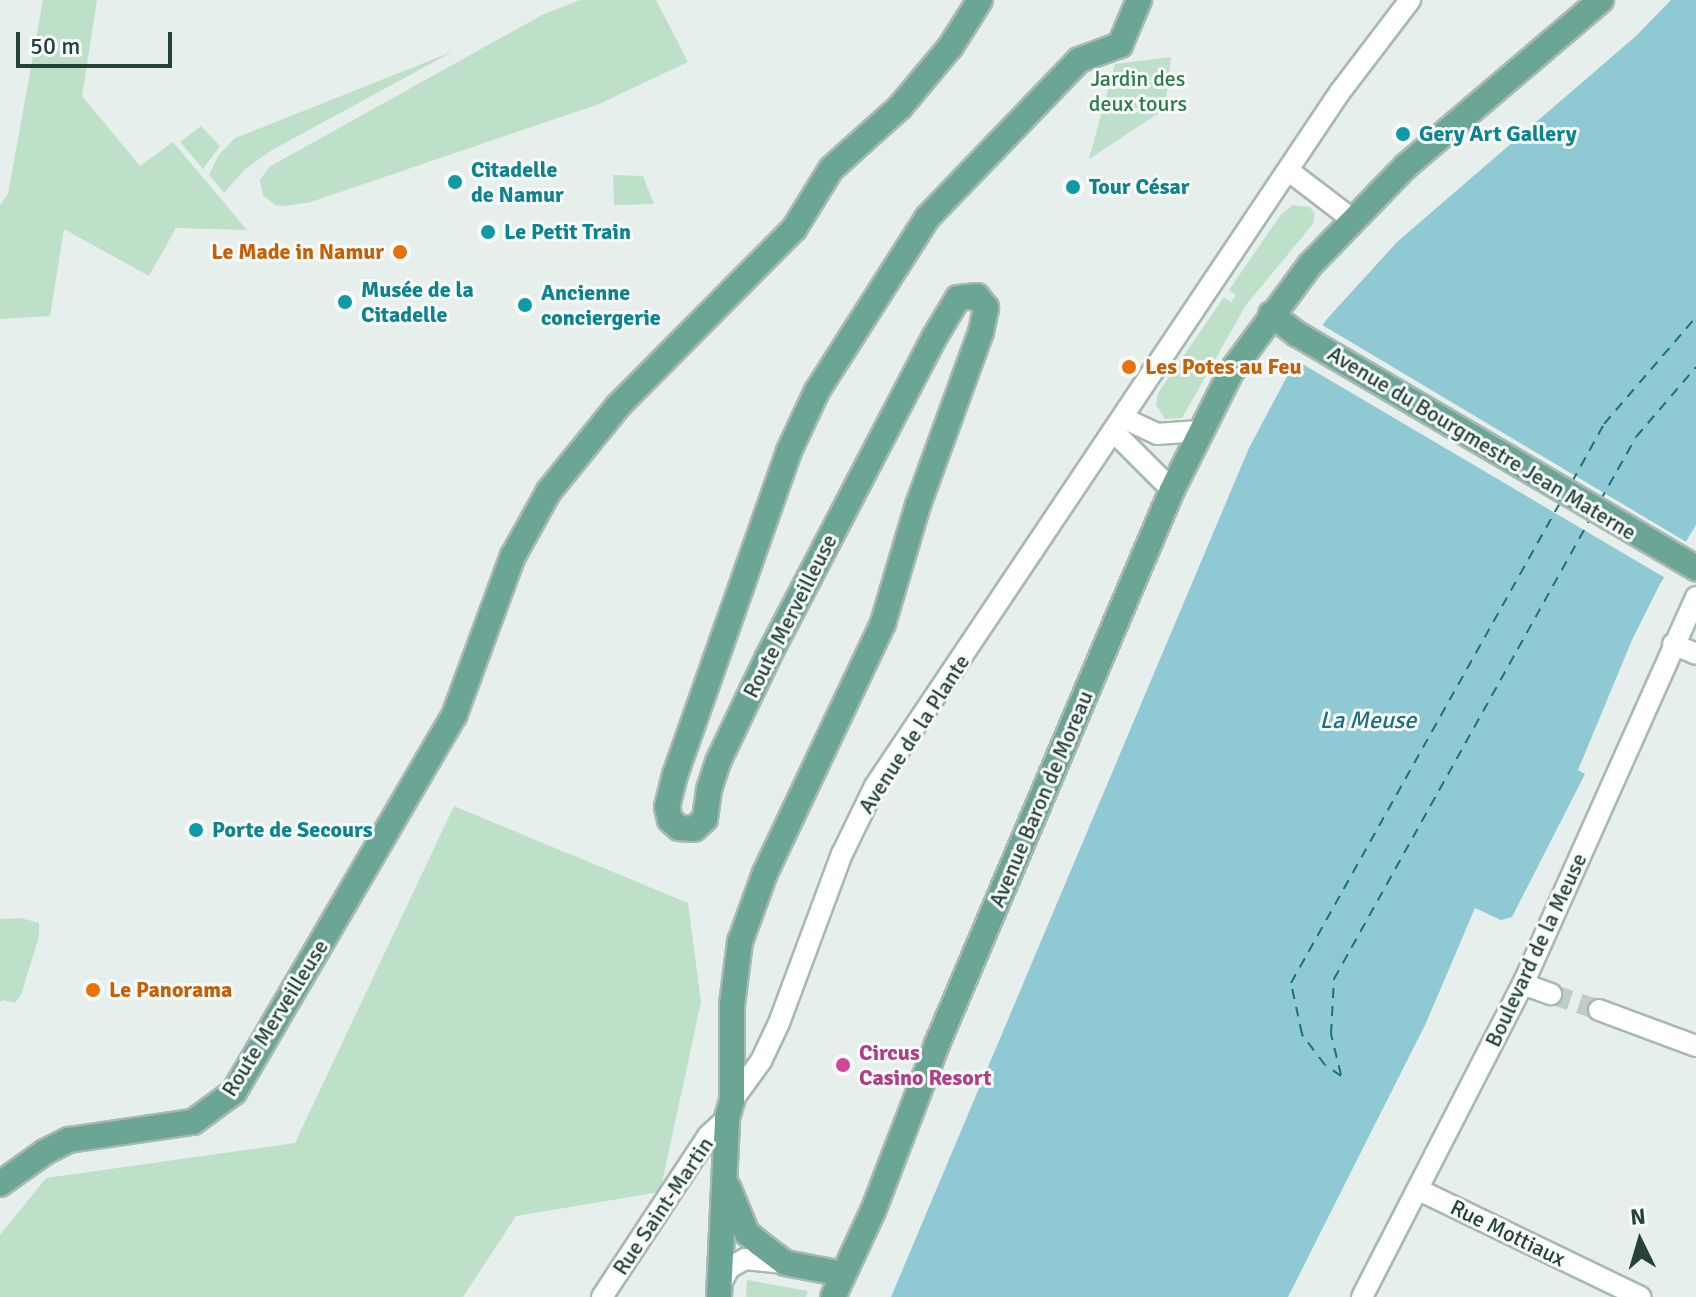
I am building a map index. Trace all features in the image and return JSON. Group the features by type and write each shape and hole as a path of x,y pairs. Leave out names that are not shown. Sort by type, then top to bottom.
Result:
{"main road":[{"name":"Route Merveilleuse","path":"0,1184 69,1140 193,1122 234,1092 454,716 513,556 549,491 618,406 794,229 831,169 900,107 951,46 980,0"},
{"name":"Route Merveilleuse","path":"729,1110 732,1005 740,942 765,873 883,623 918,505 981,332 986,314 981,300 967,294 954,302 768,657 718,762 709,790 705,819 698,827 684,830 674,825 668,814 672,785 789,451 817,391 928,217 1079,60 1120,45 1139,0"},
{"name":"Avenue Baron de Moreau","path":"833,1297 873,1211 937,1044 1172,490 1231,372 1310,265 1406,166 1601,0"},
{"name":"Avenue du Bourgmestre Jean Materne","path":"1271,314 1297,334 1692,566"},
{"path":"719,1292 729,1110"},
{"path":"724,1179 747,1233 785,1263 843,1274"}],"street":[{"name":"Avenue de la Plante","path":"729,1110 761,1061 779,1023 842,854 875,786 1340,92 1410,0"},
{"path":"1289,171 1353,220"},
{"path":"1118,424 1157,434 1199,431"},
{"path":"1118,424 1172,490"},
{"name":"Boulevard de la Meuse","path":"1362,1297 1523,984 1696,597"},
{"path":"1673,644 1696,654"},
{"path":"1523,984 1551,994"},
{"path":"1599,1010 1696,1046"},
{"name":"Rue Saint-Martin","path":"602,1297 708,1136 729,1110"},
{"name":"Rue Mottiaux","path":"1419,1190 1640,1297"},
{"path":"719,1292 729,1268 745,1259 785,1263"}],"green space":[{"path":"43,0 97,0 82,96 140,166 173,142 247,230 176,228 149,276 64,229 50,316 0,319 0,205 8,194"},
{"path":"580,0 656,0 688,62 599,104 311,202 275,205 263,195 260,180 269,167 542,15"},
{"path":"454,51 272,150 244,170 224,193 209,175 218,156 235,138"},
{"name":"Jardin des deux tours","path":"1171,57 1165,109 1089,159 1115,64"},
{"path":"201,126 220,146 203,169 180,142"},
{"path":"613,175 643,176 654,204 614,205"},
{"path":"1293,205 1310,207 1315,215 1313,224 1246,305 1182,418 1165,419 1156,405 1158,393 1224,297 1231,302 1236,295 1229,290 1282,213"},
{"path":"454,806 688,903 701,1002 660,1192 516,1216 463,1297 0,1297 0,1235 46,1178 295,1143"},
{"path":"21,918 39,923 39,936 21,995 15,1003 2,1000 0,1003 0,919"},
{"path":"747,1280 808,1291 806,1297 746,1297"}],"water":[{"name":"La Meuse","path":"1671,0 1696,0 1696,525 1660,584 1632,640 1578,770 1585,774 1512,917 1501,920 1475,908 1426,1023 1288,1297 891,1297 1249,448 1291,369 1327,319 1397,242 1636,36"}],"pier":[{"path":"1319,323 1688,543 1667,579 1294,359"}],"ferry route":[{"path":"1572,482 1604,424 1696,317"},
{"path":"1600,501 1636,437 1696,367"},
{"path":"1341,1076 1325,1065 1302,1034 1291,983 1561,501"},
{"path":"1341,1075 1331,1034 1334,979 1589,521"}],"tunnel":[{"path":"1551,994 1599,1010"}],"place":[{"name":"Gery Art Gallery","path":"1403,134"},
{"name":"Citadelle de Namur","path":"455,182"},
{"name":"Tour César","path":"1073,187"},
{"name":"Le Petit Train","path":"488,232"},
{"name":"Le Made in Namur","path":"400,252"},
{"name":"Musée de la Citadelle","path":"345,302"},
{"name":"Ancienne conciergerie","path":"525,305"},
{"name":"Les Potes au Feu","path":"1129,367"},
{"name":"Porte de Secours","path":"196,830"},
{"name":"Le Panorama","path":"93,990"},
{"name":"Circus Casino Resort","path":"843,1065"}]}
